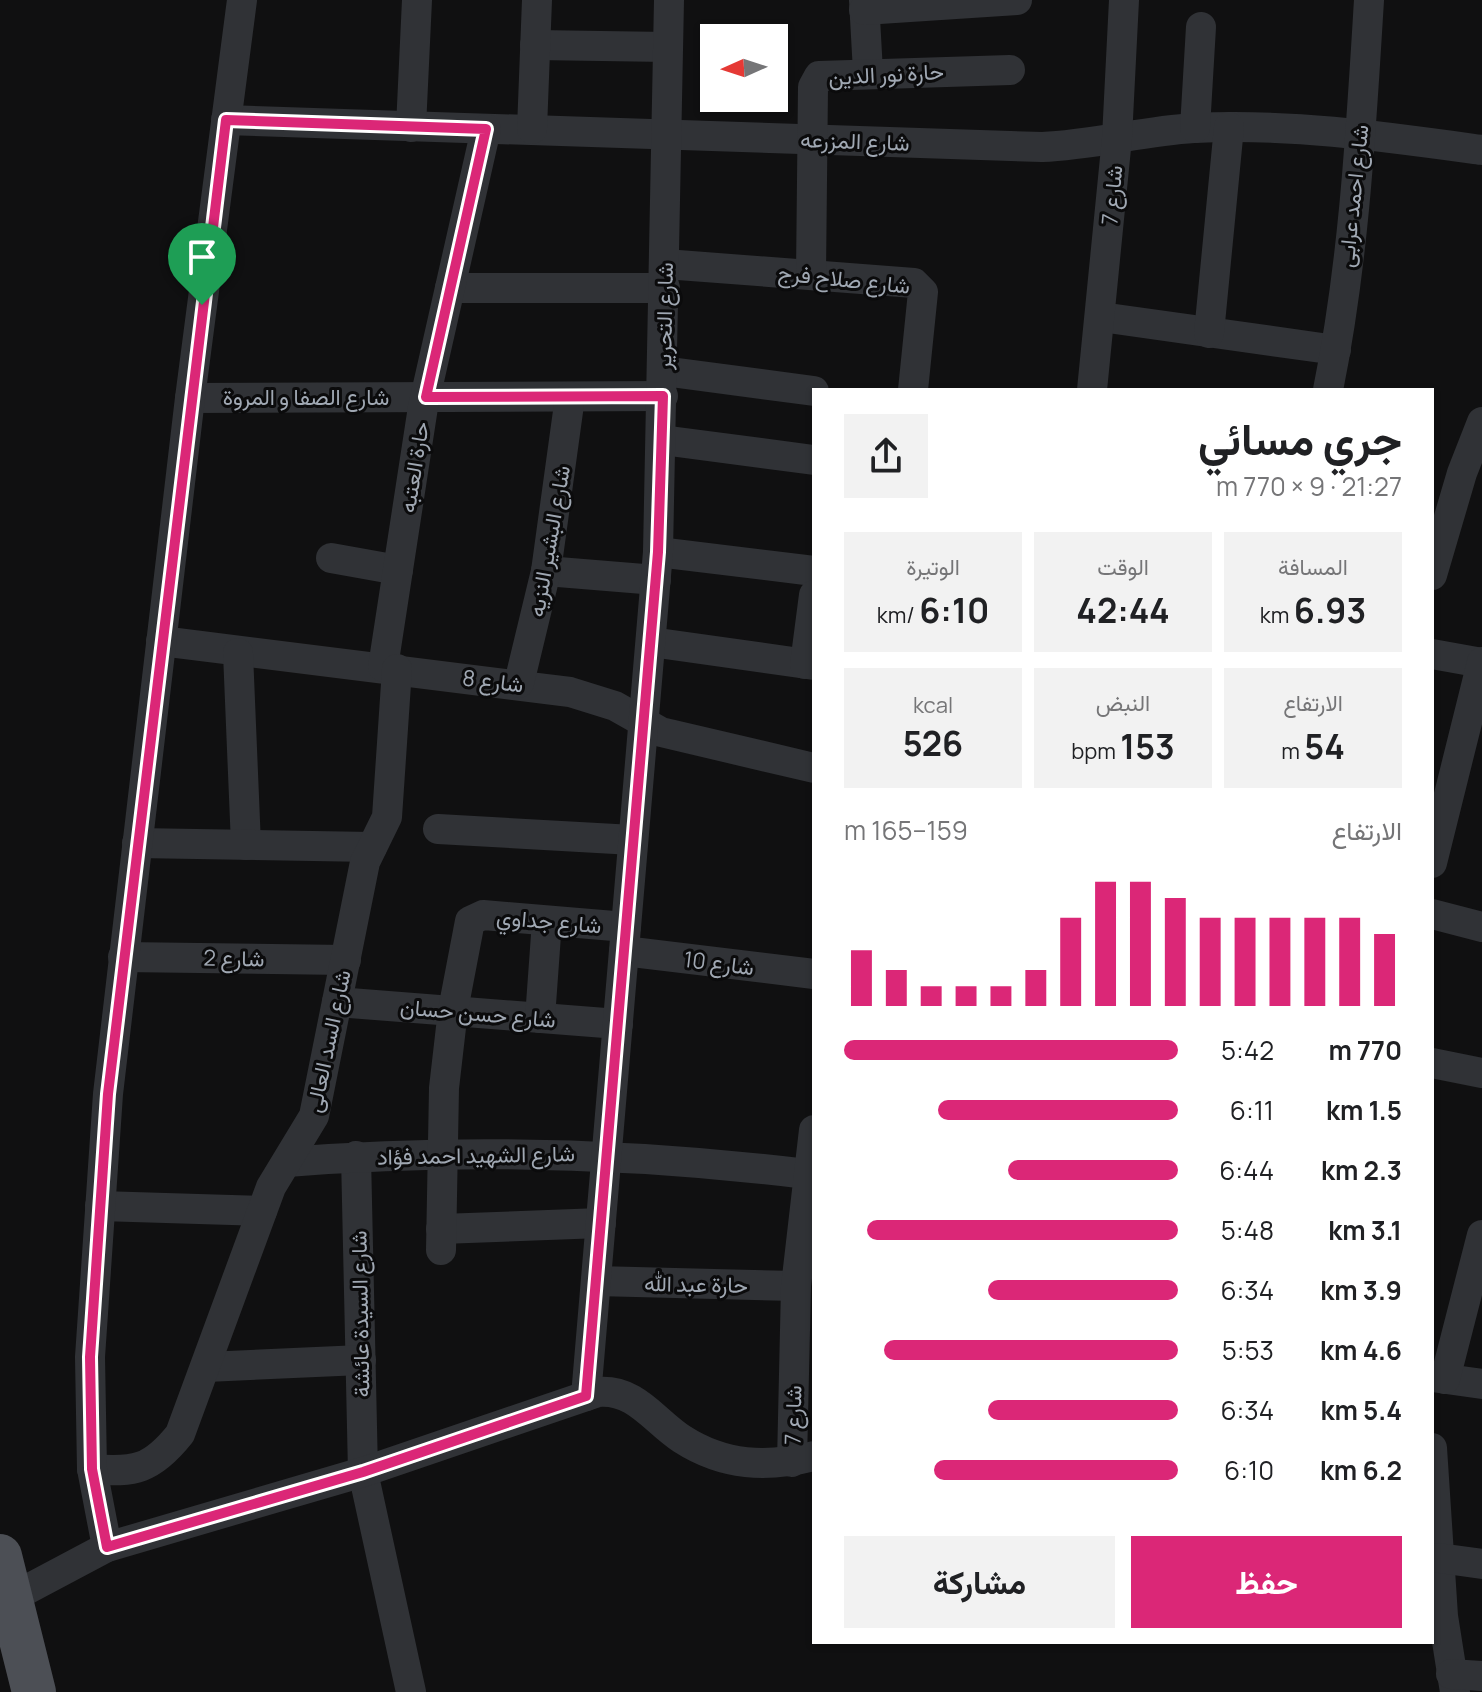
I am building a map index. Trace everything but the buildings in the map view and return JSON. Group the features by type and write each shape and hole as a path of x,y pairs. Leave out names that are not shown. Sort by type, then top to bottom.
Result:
{"main road":[{"path":"0,1556 8,1606 34,1692"}],"street":[{"path":"107,1547 92,1469 90,1357 108,1094 190,398 242,0"},
{"path":"411,127 417,0"},
{"path":"532,129 537,0"},
{"name":"شارع التحرير","path":"586,1396 657,566 669,0"},
{"path":"868,72 864,5 1017,0"},
{"name":"شارع 7","path":"1092,388 1117,138 1124,0"},
{"name":"شارع احمد عرابى","path":"1328,388 1336,350 1361,133 1369,0"},
{"path":"1195,128 1201,27"},
{"path":"535,45 668,47"},
{"name":"حارة نور الدين","path":"811,274 815,81 823,75 868,72 1010,70"},
{"name":"شارع المزرعه","path":"226,120 1042,147 1195,128 1229,127 1361,133 1482,150"},
{"path":"1209,333 1229,127"},
{"name":"حارة العتبه","path":"390,668 398,570 426,397 486,129"},
{"name":"شارع صلاح فرج","path":"450,288 665,276 811,274 918,285 922,297 913,388"},
{"path":"1101,317 1336,350"},
{"name":"شارع الصفا و المروة","path":"190,398 570,397 663,384 812,391"},
{"name":"شارع البشير النزيه","path":"519,683 546,571 570,397"},
{"path":"1434,568 1462,473 1482,422"},
{"path":"662,440 812,460"},
{"path":"331,558 398,570"},
{"path":"546,571 657,566 812,571"},
{"path":"651,642 810,664 812,630"},
{"name":"شارع 8","path":"161,641 238,653 519,683 600,699 672,735 812,768"},
{"path":"238,653 246,845"},
{"path":"1434,654 1482,662 1434,855"},
{"name":"شارع السد العالى","path":"92,1469 131,1469 162,1456 180,1434 275,1178 314,1116 372,847 387,817 390,668"},
{"path":"438,829 633,840"},
{"path":"137,843 372,847"},
{"name":"شارع جداوي","path":"453,1010 470,921 483,915 547,921 625,939"},
{"path":"1434,915 1482,927"},
{"path":"540,1018 547,921"},
{"name":"شارع 10","path":"625,939 812,974"},
{"name":"شارع 2","path":"123,957 346,960"},
{"name":"شارع حسن حسان","path":"337,1002 618,1024"},
{"path":"453,1010 441,1153 441,1239 601,1223"},
{"path":"1434,1063 1482,1073"},
{"name":"شارع 7","path":"803,1459 796,1286 812,1143"},
{"name":"شارع الشهيد احمد فؤاد","path":"287,1162 441,1153 607,1155 807,1174"},
{"name":"شارع السيدة عائشة","path":"356,1156 363,1472 411,1692"},
{"path":"100,1206 262,1211"},
{"path":"1482,1235 1438,1378 1482,1384"},
{"name":"حارة عبد الله","path":"596,1281 796,1286"},
{"path":"206,1367 361,1360"},
{"path":"8,1606 107,1547 363,1472 586,1396 622,1393 682,1440 731,1460 757,1466 803,1459"},
{"path":"1434,1479 1453,1683 1482,1676"},
{"path":"1439,1558 1482,1564"}],"route":[{"path":"226,120 486,129 426,397 663,396 658,552 586,1396 363,1472 107,1547 92,1469 90,1357 108,1094 202,305 226,120"}]}
